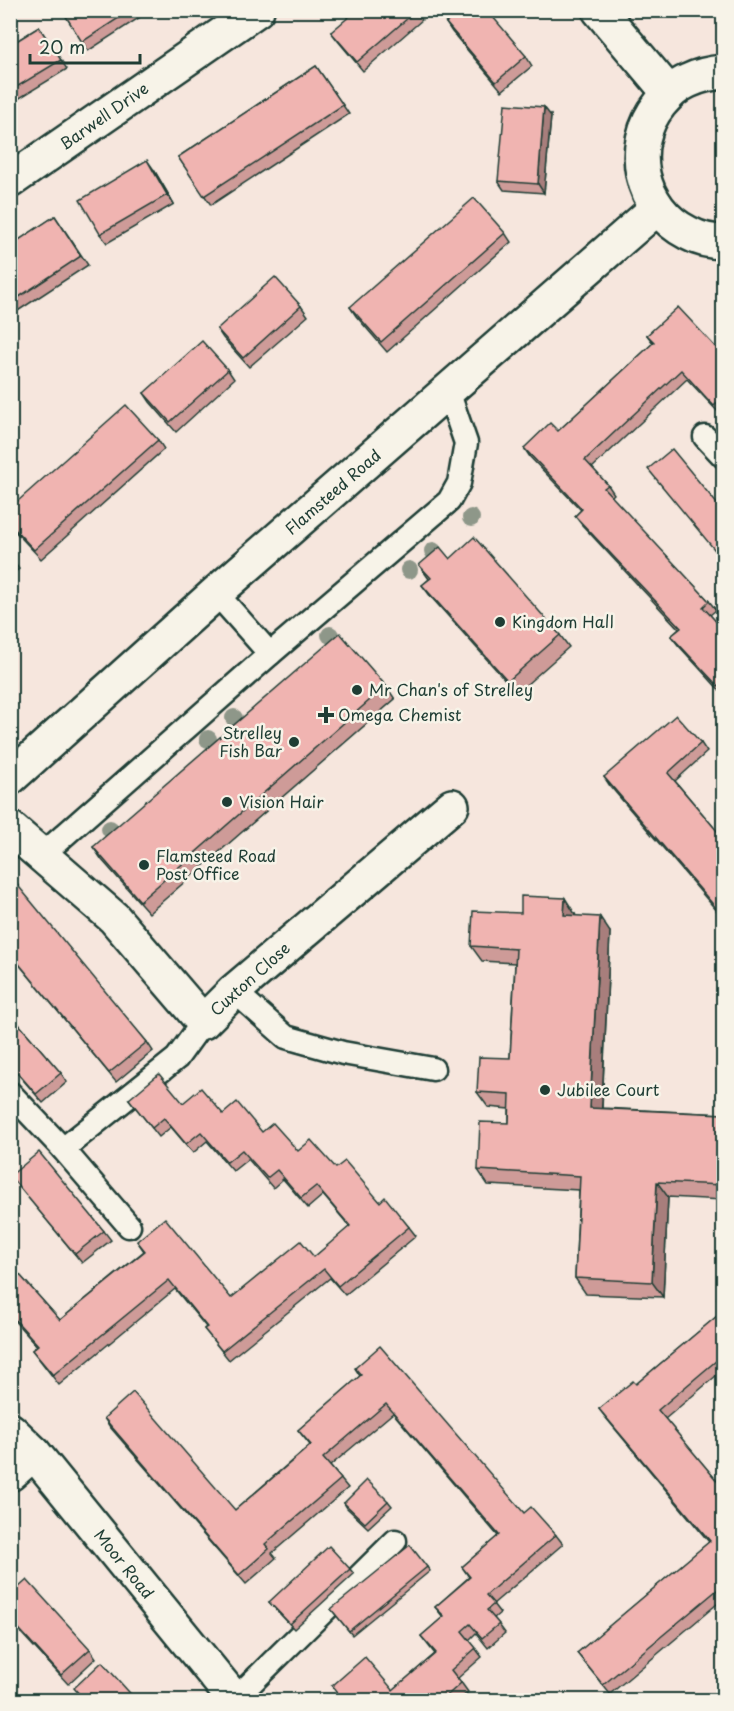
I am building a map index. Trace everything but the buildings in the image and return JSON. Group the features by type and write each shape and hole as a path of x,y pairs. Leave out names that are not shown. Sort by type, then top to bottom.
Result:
{"street":[{"name":"Barwell Drive","path":"10,181 257,10"},
{"path":"599,10 669,93"},
{"path":"723,72 706,74 686,81 669,93 653,113 642,138 640,164 646,190 657,208 675,226 697,237 723,242"},
{"name":"Flamsteed Road","path":"10,778 216,593 657,208"},
{"name":"Cuxton Close","path":"10,828 114,918 202,1022 234,991 452,806"},
{"name":"Moor Road","path":"10,1430 22,1463 235,1700"}],"lane":[{"path":"42,855 270,654 449,501 459,483 466,443 448,391"},
{"path":"705,437 723,457"},
{"path":"216,593 270,654"},
{"path":"234,991 286,1037 343,1053 433,1069"},
{"path":"63,1149 177,1058 202,1022"},
{"path":"10,1093 63,1149 129,1227"},
{"path":"235,1700 395,1541"}],"place":[{"name":"Kingdom Hall","path":"500,622"},
{"name":"Mr Chan's of Strelley","path":"357,690"},
{"name":"Omega Chemist","path":"326,715"},
{"name":"Strelley Fish Bar","path":"294,742"},
{"name":"Vision Hair","path":"227,802"},
{"name":"Flamsteed Road Post Office","path":"144,865"},
{"name":"Jubilee Court","path":"545,1090"}]}
